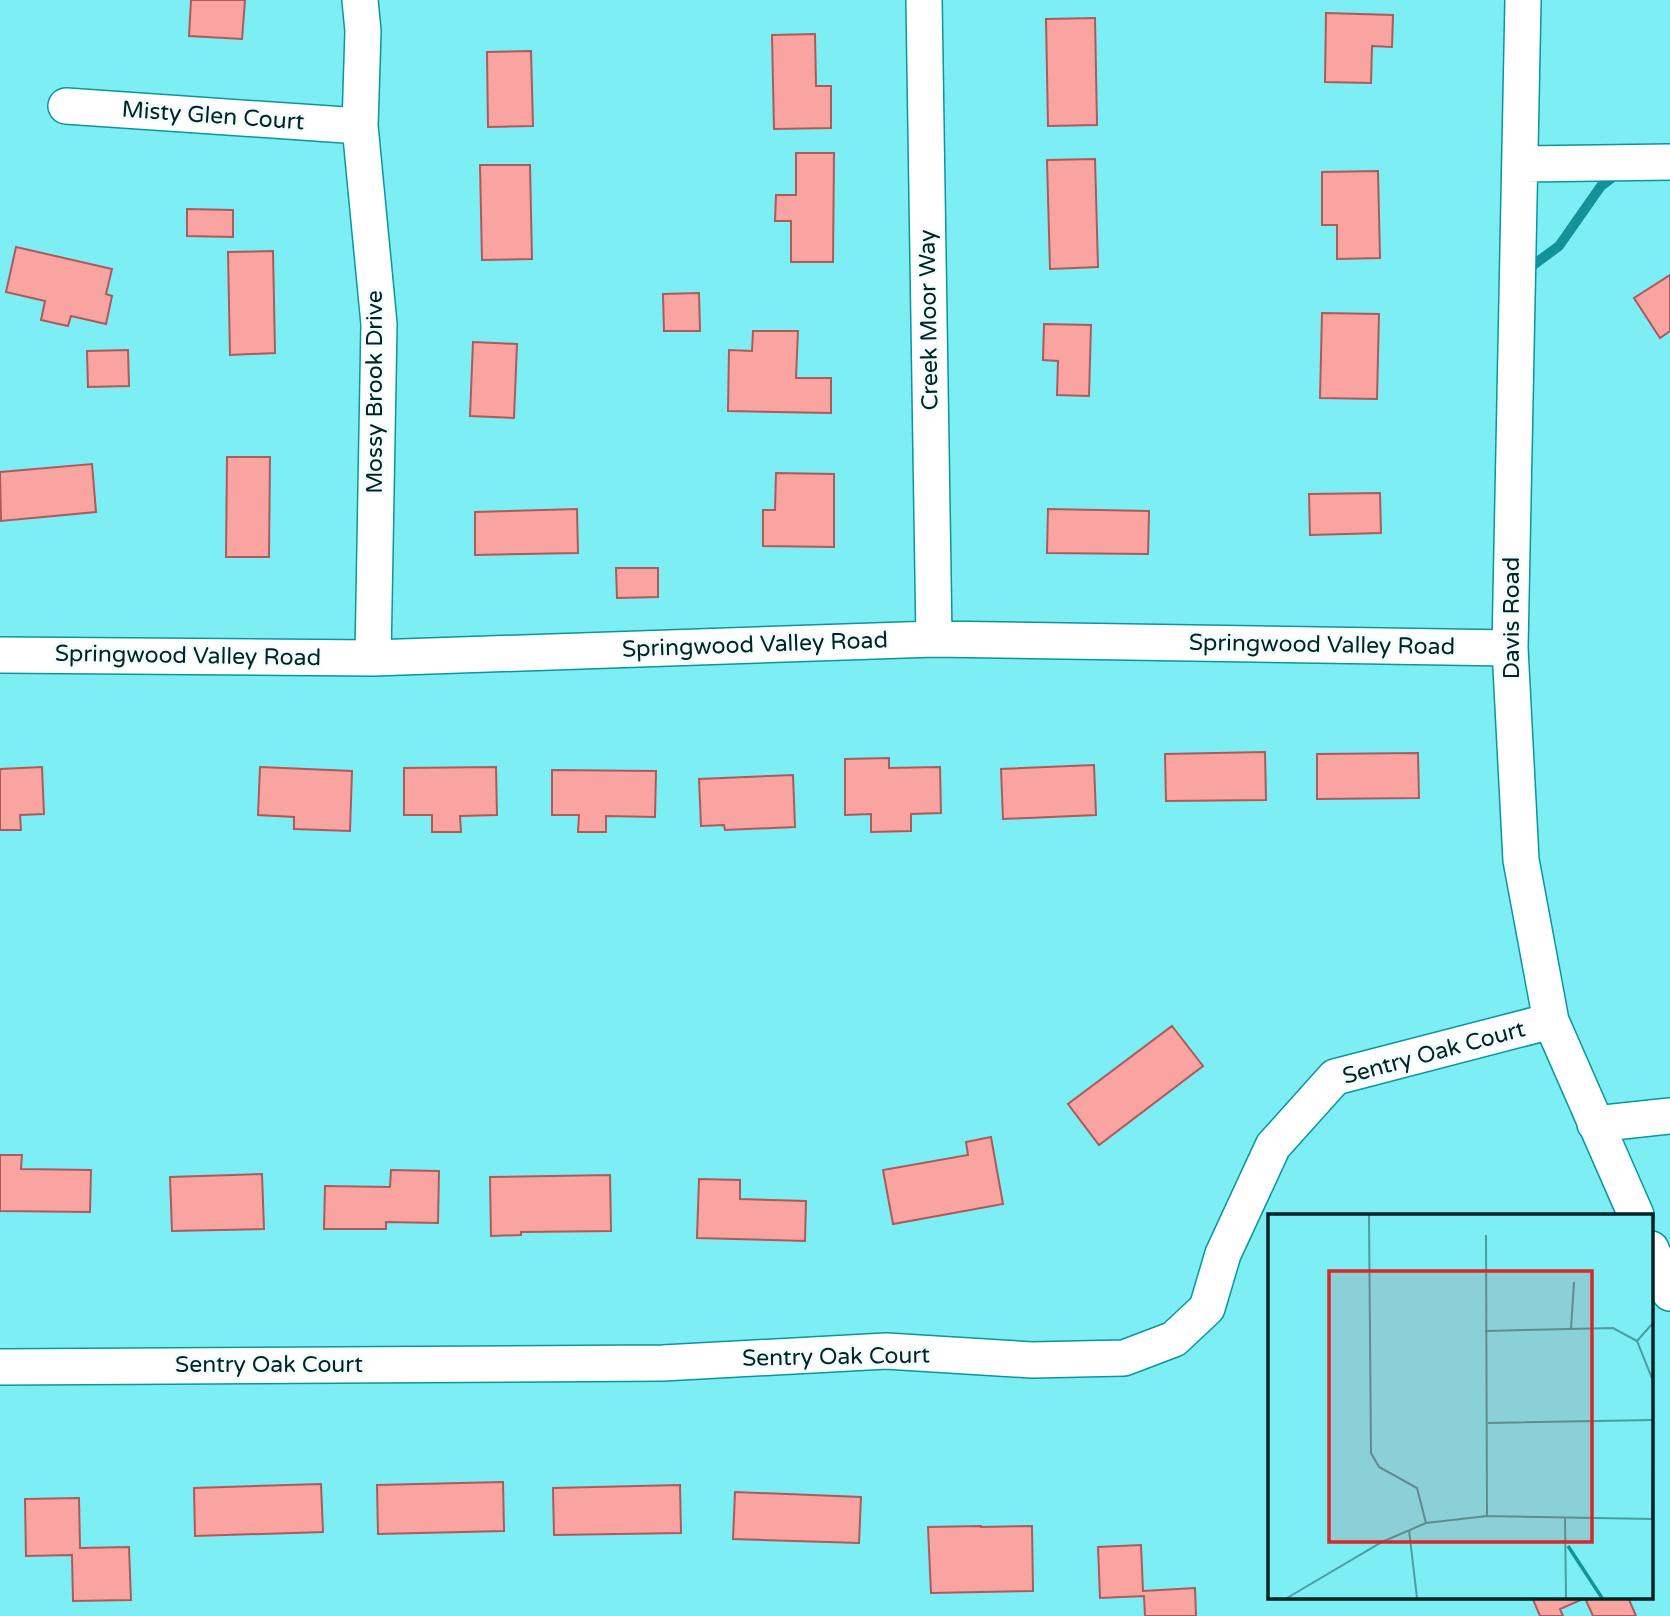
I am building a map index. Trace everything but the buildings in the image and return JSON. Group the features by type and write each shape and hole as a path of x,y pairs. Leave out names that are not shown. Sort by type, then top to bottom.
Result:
{"street":[{"name":"Mossy Brook Drive","path":"360,0 363,31 360,126 379,324 373,658"},
{"name":"Creek Moor Way","path":"924,0 934,639"},
{"name":"Davis Road","path":"1523,0 1510,648 1521,860 1551,1021 1636,1214"},
{"name":"Misty Glen Court","path":"66,106 360,126"},
{"path":"1520,164 1670,162"},
{"name":"Springwood Valley Road","path":"0,655 373,658 934,639 1510,648"},
{"name":"Sentry Oak Court","path":"0,1367 663,1363 886,1351 1032,1360 1124,1358 1174,1339 1207,1308 1223,1254 1273,1146 1335,1077 1551,1021"},
{"path":"1595,1124 1670,1116"},
{"path":"1652,1251 1670,1293"}],"waterway":[{"path":"1525,271 1559,246 1601,186 1617,174"}]}
